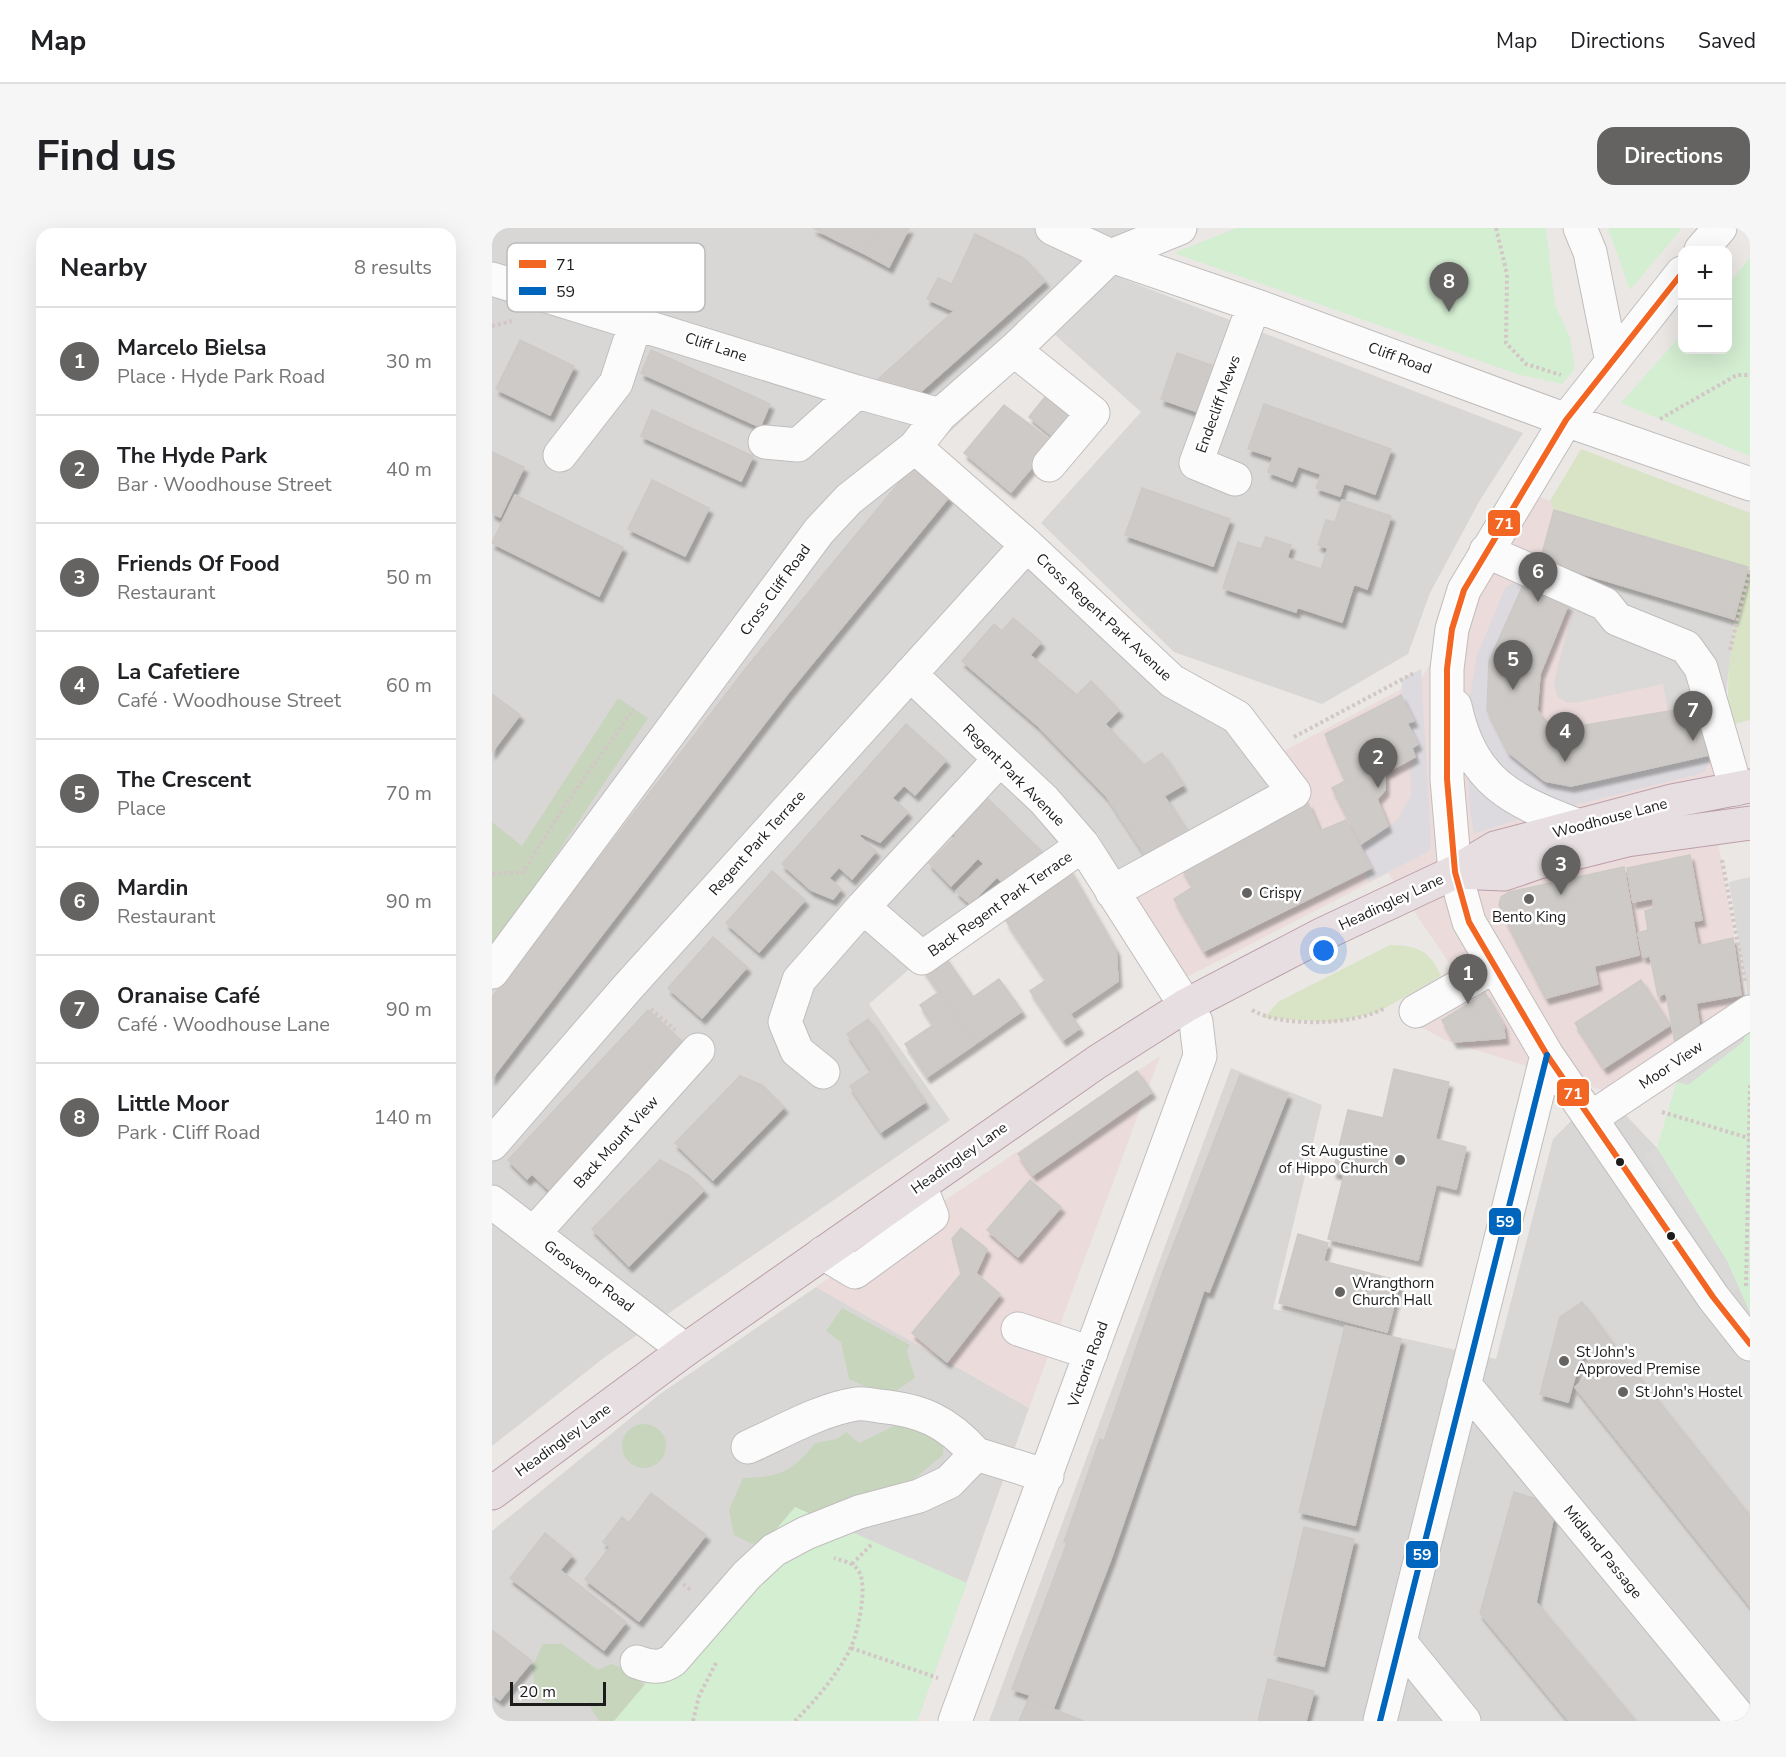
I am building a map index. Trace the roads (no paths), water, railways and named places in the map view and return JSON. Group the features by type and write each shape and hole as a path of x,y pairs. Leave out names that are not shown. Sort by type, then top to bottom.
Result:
{"highway":[{"name":"Woodhouse Lane","path":"1455,872 1495,848 1672,801 1743,788"},
{"name":"Woodhouse Lane","path":"1455,872 1504,874 1539,862 1627,840 1716,830 1750,823"},
{"name":"Headingley Lane","path":"492,1493 685,1350 1096,1062 1185,1006 1323,934 1455,872"}],"street":[{"name":"Cliff Road","path":"1052,228 1111,256 1254,305 1566,420 1750,484"},
{"path":"1111,256 1180,228"},
{"path":"1580,228 1590,252 1604,373"},
{"path":"1704,246 1720,228"},
{"name":"Cross Cliff Road","path":"492,972 819,531 849,499 915,447 940,415 1014,350 1111,256"},
{"name":"Cliff Lane","path":"492,279 507,283"},
{"path":"1678,279 1566,420 1464,590 1452,629 1448,662 1447,779 1455,872 1469,922 1547,1055 1713,1297 1748,1340"},
{"name":"Endecliff Mews","path":"1235,479 1196,463 1254,305"},
{"name":"Cliff Lane","path":"603,312 857,392 940,415"},
{"path":"560,455 616,383 636,322"},
{"path":"1014,350 1094,412 1049,465"},
{"path":"765,442 798,445 857,392"},
{"name":"Cross Regent Park Avenue","path":"915,447 1027,545 1172,681 1237,717 1294,792 1112,892"},
{"name":"Regent Park Terrace","path":"492,1144 627,988 1027,545"},
{"path":"1486,551 1605,604 1617,619 1686,647 1701,669 1708,701 1743,788"},
{"path":"1448,662 1459,723 1478,766 1500,789 1519,801 1579,826"},
{"name":"Regent Park Avenue","path":"910,674 1044,800 1083,845 1185,1006"},
{"path":"823,1072 797,1051 786,1022 799,980 1000,759"},
{"name":"Back Regent Park Terrace","path":"863,907 922,958 1083,845"},
{"path":"1401,1009 1496,966"},
{"name":"Moor View","path":"1591,1118 1748,999"},
{"name":"Victoria Road","path":"955,1721 1200,1056 1200,1037 1196,1022 1185,1006"},
{"name":"Back Mount View","path":"534,1233 698,1050"},
{"path":"1380,1721 1547,1055"},
{"name":"Grosvenor Road","path":"492,1202 685,1350"},
{"path":"1018,1329 1091,1353"},
{"name":"Midland Passage","path":"1464,1383 1742,1721"},
{"path":"748,1447 812,1419 857,1404 905,1409 937,1420 964,1440 976,1454 1047,1476"},
{"path":"637,1662 650,1667 665,1666 674,1660 747,1575 774,1550 806,1533 859,1512 919,1496 949,1482 976,1454"},
{"path":"1400,1642 1464,1721"}],"place":[{"name":"Little Moor","path":"1449,312"},
{"name":"Mardin","path":"1538,602"},
{"name":"The Crescent","path":"1513,690"},
{"name":"Oranaise Café","path":"1693,741"},
{"name":"La Cafetiere","path":"1565,762"},
{"name":"The Hyde Park","path":"1378,788"},
{"name":"Crispy","path":"1247,893"},
{"name":"Friends Of Food","path":"1561,895"},
{"name":"Bento King","path":"1529,899"},
{"name":"Marcelo Bielsa","path":"1468,1004"},
{"name":"St Augustine of Hippo Church","path":"1400,1160"},
{"name":"Wrangthorn Church Hall","path":"1340,1292"},
{"name":"St John's Approved Premise","path":"1564,1361"},
{"name":"St John's Hostel","path":"1623,1392"}]}
